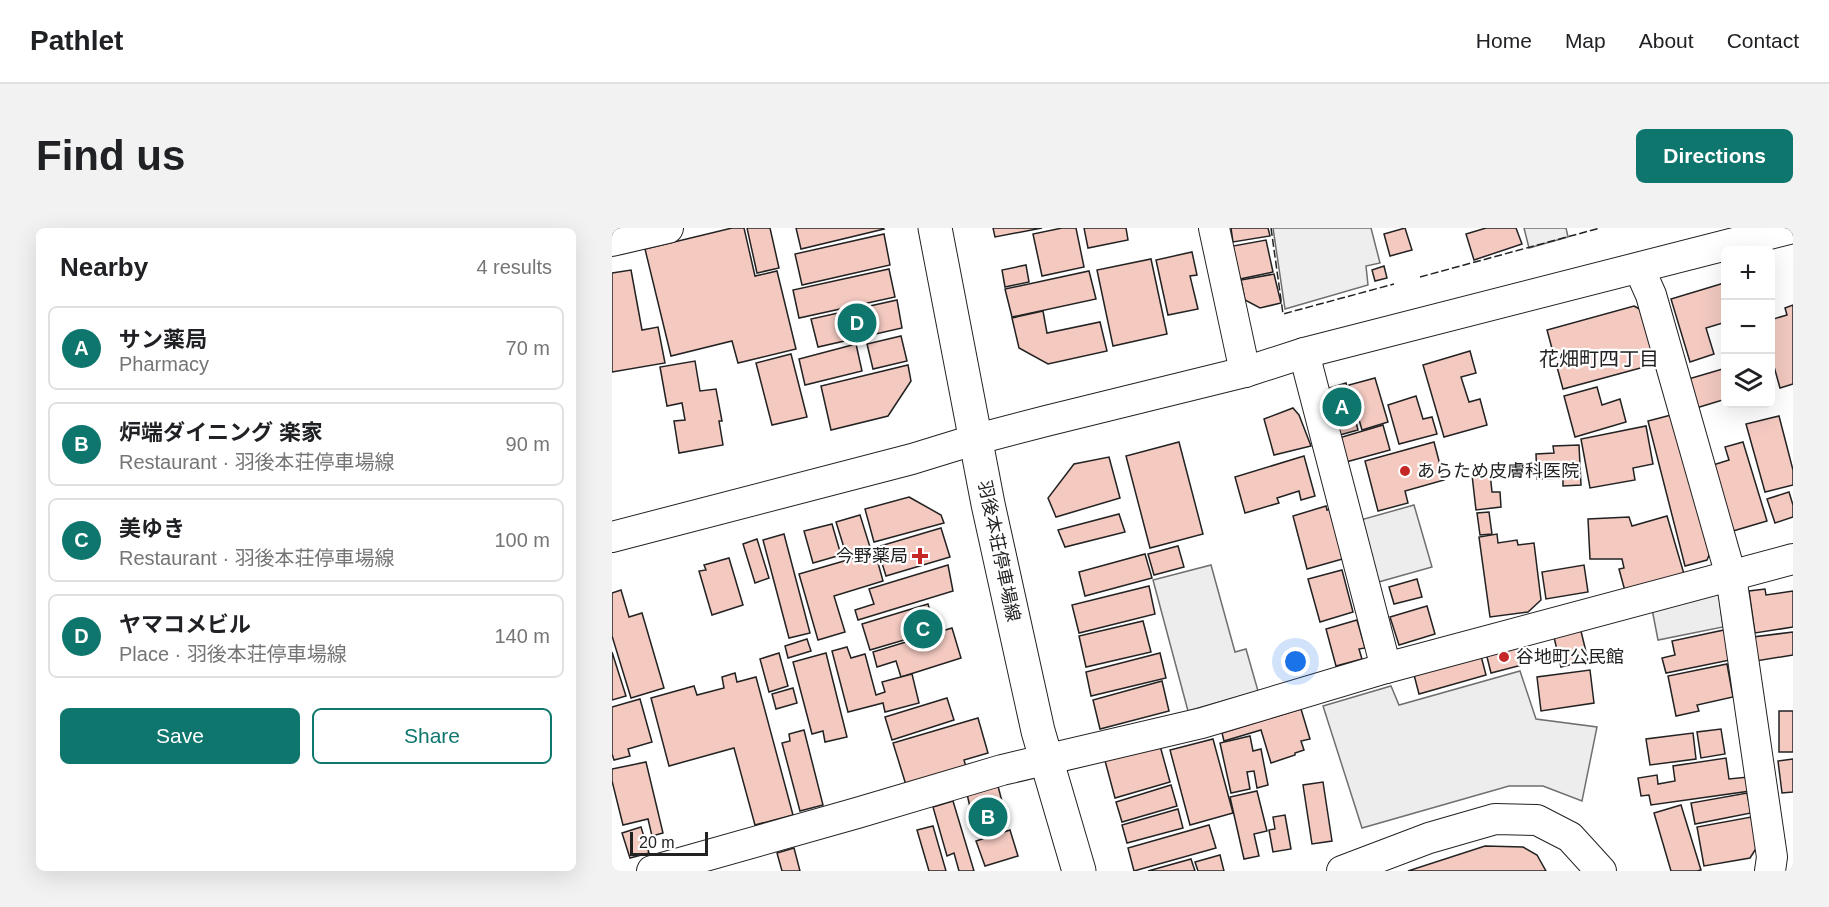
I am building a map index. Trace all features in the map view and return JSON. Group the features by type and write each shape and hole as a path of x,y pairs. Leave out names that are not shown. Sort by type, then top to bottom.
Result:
{"main road":[{"name":"羽後本荘停車場線","path":"935,228 988,504 1045,759 1079,871"}],"street":[{"path":"612,241 668,228"},
{"path":"1214,228 1245,372"},
{"path":"612,537 912,459 977,439 1245,372 1304,353 1793,228"},
{"path":"1639,267 1651,295 1731,576 1778,860"},
{"path":"1304,353 1386,668"},
{"path":"652,871 1002,770 1202,723 1386,668 1793,558"},
{"path":"1342,871 1429,838 1495,819 1538,820 1570,837 1601,871"}],"shaded area":[{"path":"1273,228 1371,228 1380,263 1366,266 1368,285 1285,309"},
{"path":"1524,228 1566,228 1568,237 1529,248"},
{"path":"1414,505 1432,567 1375,583 1357,521"},
{"path":"1211,565 1235,652 1246,649 1258,691 1188,711 1153,580"},
{"path":"1714,591 1719,596 1723,627 1658,640 1652,609"},
{"path":"1520,671 1536,719 1597,727 1582,801 1543,786 1509,786 1362,828 1323,706 1391,686 1399,705"}],"building":[{"path":"732,228 744,228 755,276 777,271 796,349 738,363 732,341 671,356 645,249"},
{"path":"747,228 770,228 779,268 757,273"},
{"path":"796,228 883,228 884,229 801,249"},
{"path":"993,228 1042,228 995,237"},
{"path":"1062,228 1076,228 1084,267 1042,276 1033,234"},
{"path":"1084,228 1126,228 1128,240 1088,248"},
{"path":"1231,228 1268,228 1270,236 1233,242"},
{"path":"1405,228 1412,250 1390,256 1384,234"},
{"path":"1486,228 1516,228 1522,244 1474,260 1466,234"},
{"path":"884,234 890,265 802,285 795,254"},
{"path":"1266,240 1273,272 1240,279 1233,246"},
{"path":"1192,252 1197,275 1190,276 1198,309 1168,315 1156,260"},
{"path":"1151,259 1167,334 1113,346 1097,270"},
{"path":"1026,265 1029,282 1005,287 1002,270"},
{"path":"1384,266 1387,278 1375,281 1372,270"},
{"path":"889,269 895,297 799,318 793,290"},
{"path":"631,270 642,330 658,327 665,363 612,372 612,273"},
{"path":"1089,271 1096,299 1012,317 1005,289"},
{"path":"1274,274 1281,303 1260,308 1245,300 1241,280"},
{"path":"1721,284 1721,324 1706,328 1714,354 1690,362 1671,299"},
{"path":"897,300 902,328 818,347 811,319"},
{"path":"1793,305 1793,384 1780,388 1775,370 1775,319 1787,315 1785,308"},
{"path":"1634,306 1645,312 1659,363 1563,389 1547,330"},
{"path":"1043,311 1047,333 1100,322 1107,351 1048,364 1019,348 1012,318"},
{"path":"901,336 907,361 873,369 867,344"},
{"path":"856,344 862,371 805,385 799,359"},
{"path":"1470,351 1476,373 1461,377 1469,402 1480,399 1487,425 1444,437 1423,365"},
{"path":"791,354 807,417 772,425 756,363"},
{"path":"695,361 700,391 716,389 722,421 719,421 723,445 679,453 674,421 685,420 682,403 667,406 660,367"},
{"path":"908,365 911,381 888,416 831,430 821,386"},
{"path":"1721,369 1721,401 1693,409 1685,380"},
{"path":"1375,378 1388,422 1362,430 1349,385"},
{"path":"1346,383 1358,430 1336,436 1323,390"},
{"path":"1597,387 1602,405 1620,399 1626,422 1575,437 1564,396"},
{"path":"1416,396 1423,419 1432,417 1437,434 1399,444 1388,405"},
{"path":"1293,408 1299,415 1311,446 1274,455 1264,419"},
{"path":"1675,414 1710,553 1707,560 1685,566 1648,421"},
{"path":"1779,416 1793,470 1793,485 1765,492 1746,424"},
{"path":"1383,425 1390,450 1346,462 1339,438"},
{"path":"1646,426 1653,464 1633,468 1635,480 1590,488 1581,439"},
{"path":"1179,442 1203,534 1150,548 1126,456"},
{"name":"あらため皮膚科医院","path":"1434,442 1444,480 1405,491 1408,503 1378,511 1365,461"},
{"path":"1743,442 1767,521 1733,531 1713,465 1729,460 1725,447"},
{"path":"1579,445 1581,485 1563,486 1563,478 1537,479 1536,454 1554,453 1553,446"},
{"path":"1304,456 1315,496 1301,500 1299,491 1277,498 1279,503 1245,513 1235,477"},
{"path":"1109,457 1120,498 1056,517 1048,498 1074,464"},
{"path":"1490,473 1492,492 1500,492 1501,507 1476,510 1472,475"},
{"path":"1789,492 1793,505 1793,517 1775,523 1767,499"},
{"path":"909,497 941,515 944,523 874,542 865,509"},
{"path":"1326,506 1327,510 1332,509 1346,558 1307,569 1293,516"},
{"path":"1489,512 1492,534 1480,535 1477,513"},
{"path":"1119,514 1125,532 1065,547 1058,530"},
{"path":"860,515 870,547 846,554 836,522"},
{"path":"1667,516 1684,574 1625,591 1619,569 1624,568 1622,559 1590,559 1588,519 1629,517 1632,526"},
{"path":"832,524 841,555 813,563 804,531"},
{"path":"941,528 950,557 886,576 877,547"},
{"path":"784,534 810,633 789,638 763,540"},
{"path":"1497,534 1498,543 1517,540 1518,545 1534,543 1541,600 1528,612 1490,617 1479,537"},
{"path":"757,539 769,578 755,583 743,544"},
{"path":"1178,546 1184,567 1154,575 1148,554"},
{"path":"875,552 883,581 834,596 845,632 818,640 799,574"},
{"path":"1145,554 1152,578 1085,596 1079,572"},
{"path":"729,558 743,605 712,615 699,571 706,570 704,565"},
{"path":"948,565 953,591 858,620 855,610 874,604 869,589"},
{"path":"1584,565 1588,592 1546,599 1542,572"},
{"path":"1342,570 1353,612 1320,622 1308,579"},
{"path":"1417,579 1422,597 1394,604 1389,587"},
{"path":"1149,586 1155,614 1079,633 1072,605"},
{"path":"1765,589 1766,595 1793,591 1793,627 1755,633 1749,591"},
{"path":"621,590 629,617 642,613 664,688 631,698 612,636 612,593"},
{"path":"928,604 933,622 919,627 921,635 870,650 862,624"},
{"path":"1427,606 1435,634 1399,645 1390,617"},
{"path":"1357,620 1365,648 1359,649 1362,659 1336,666 1326,629"},
{"path":"1143,621 1151,652 1086,667 1079,636"},
{"path":"1580,627 1588,660 1561,667 1553,633"},
{"path":"952,628 961,658 901,677 896,661 877,667 873,652"},
{"path":"1724,630 1730,660 1666,673 1662,658 1675,655 1672,641"},
{"path":"1793,632 1793,655 1756,661 1753,637"},
{"path":"807,639 811,651 788,658 785,646"},
{"name":"谷地町公民館","path":"1516,641 1522,665 1491,673 1485,649"},
{"path":"847,647 851,658 865,654 876,695 885,692 882,682 912,674 919,703 885,712 883,703 848,712 832,651"},
{"path":"612,652 626,696 612,700"},
{"path":"1480,652 1486,675 1419,694 1413,671"},
{"path":"779,653 788,686 769,692 760,659"},
{"path":"826,653 847,737 825,742 823,731 812,734 793,662"},
{"path":"1160,653 1166,678 1091,696 1086,672"},
{"path":"1727,664 1733,697 1697,705 1699,711 1676,716 1668,676"},
{"path":"1590,670 1594,703 1541,711 1537,677"},
{"path":"735,673 737,682 756,677 793,815 755,825 734,748 669,766 651,698 694,686 697,695 724,688 722,677"},
{"path":"1162,681 1169,711 1100,729 1093,700"},
{"path":"793,688 797,703 776,709 772,694"},
{"path":"947,698 954,720 892,740 885,717"},
{"path":"640,699 652,742 628,749 630,756 614,760 612,707"},
{"path":"1301,709 1310,739 1301,741 1304,750 1295,755 1271,763 1261,730 1224,741 1222,733"},
{"path":"1779,711 1793,711 1793,752 1779,752"},
{"path":"978,718 988,753 964,760 966,767 906,785 893,743"},
{"path":"1721,729 1725,754 1701,758 1697,732"},
{"path":"804,730 823,805 800,811 782,743 790,741 789,734"},
{"path":"1693,733 1696,759 1650,765 1646,739"},
{"path":"1250,736 1253,751 1261,749 1268,785 1257,788 1254,771 1247,772 1250,789 1231,793 1220,743"},
{"path":"1213,739 1233,813 1190,825 1170,750"},
{"path":"1159,742 1170,782 1115,798 1104,757"},
{"path":"1726,758 1729,779 1748,777 1750,791 1651,805 1649,795 1641,796 1638,778 1657,775 1658,784 1675,781 1673,766"},
{"path":"1793,759 1793,792 1782,793 1778,761"},
{"path":"646,762 663,833 652,836 648,819 623,825 612,781 612,769"},
{"path":"1323,782 1332,841 1312,844 1303,785"},
{"path":"1171,785 1177,806 1122,822 1116,802"},
{"path":"998,786 1008,825 976,833 967,794"},
{"path":"1257,791 1267,831 1254,834 1259,856 1244,859 1230,797"},
{"path":"1747,793 1751,813 1695,824 1691,803"},
{"path":"953,801 974,871 959,871 954,853 947,856 933,807"},
{"path":"1681,805 1701,870 1671,871 1654,813"},
{"path":"1178,809 1183,828 1127,843 1122,825"},
{"path":"1285,815 1291,849 1273,852 1269,830 1275,829 1273,817"},
{"path":"1751,817 1757,847 1750,858 1704,866 1697,827"},
{"path":"1209,825 1216,848 1134,871 1128,848"},
{"path":"933,826 946,871 929,871 917,830"},
{"path":"641,827 649,853 630,858 622,833"},
{"path":"1010,830 1018,856 985,866 976,841"},
{"path":"1485,846 1523,847 1537,855 1546,871 1408,871"},
{"path":"794,848 800,871 782,871 777,853"},
{"path":"1220,855 1224,871 1198,871 1195,862"},
{"path":"1191,859 1195,871 1148,871"}],"fence":[{"path":"1271,228 1283,314 1394,284"},
{"path":"1420,277 1600,228"}],"place":[{"name":"ヤマコメビル","path":"857,323"},
{"name":"サン薬局","path":"1342,407"},
{"name":"あらため皮膚科医院","path":"1405,471"},
{"name":"今野薬局","path":"920,556"},
{"name":"美ゆき","path":"923,629"},
{"name":"谷地町公民館","path":"1504,657"},
{"name":"炉端ダイニング 楽家","path":"988,817"}],"district":[{"name":"花畑町四丁目","path":"1599,359"}]}
